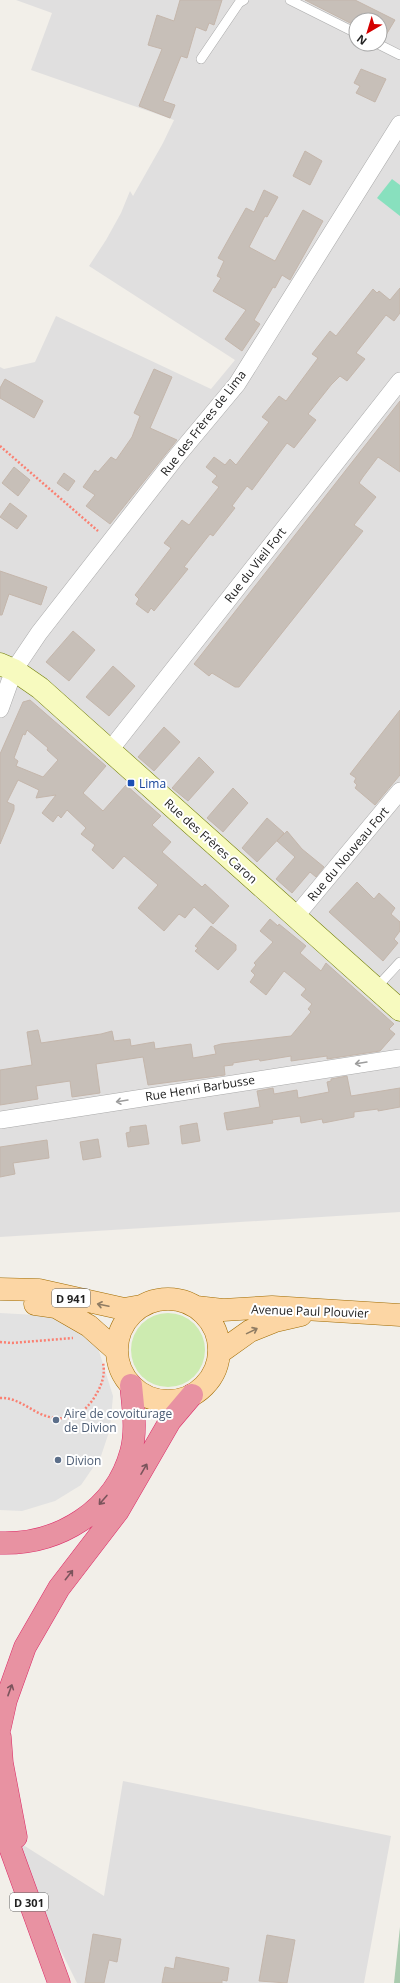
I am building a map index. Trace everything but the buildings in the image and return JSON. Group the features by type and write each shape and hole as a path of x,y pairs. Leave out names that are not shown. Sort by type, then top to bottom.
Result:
{"highway":[{"path":"0,1543 32,1542 52,1537 80,1522 101,1503 124,1471 131,1452 134,1430 131,1385"},
{"path":"0,1727 6,1700 25,1647 59,1588 118,1511 170,1421 192,1395"},
{"path":"0,1737 2,1764 27,1897"},
{"name":"D 301","path":"0,1820 59,1983"},
{"name":"D 301","path":"0,1856 47,1983"}],"main road":[{"name":"Rue des Frères Caron","path":"7,667 40,688 400,1010"},
{"name":"D 941","path":"0,1289 39,1290 124,1309 141,1306"},
{"name":"D 941","path":"0,1297 56,1307 89,1326 110,1356"},
{"path":"169,1298 183,1301 196,1307 209,1319 217,1335 219,1353 217,1366 211,1378 203,1388 192,1395 179,1400 166,1401 153,1399 141,1394 131,1385 123,1375 118,1363 110,1356 119,1333 128,1318 141,1306 154,1300 169,1298"},
{"name":"Avenue Paul Plouvier","path":"196,1307 223,1310 272,1307 400,1315"},
{"path":"219,1353 256,1329 275,1321 320,1310"}],"street":[{"name":"Rue des Frères de Lima","path":"0,709 7,667 39,633 177,456 237,384 392,151 400,124"},
{"name":"Rue du Vieil Fort","path":"110,750 400,381"},
{"name":"Rue du Nouveau Fort","path":"296,917 400,790"},
{"name":"Rue Henri Barbusse","path":"0,1120 400,1058"}],"lane":[{"path":"201,59 239,3 244,0"},
{"path":"290,0 348,29"},
{"path":"388,49 400,55"},
{"path":"376,988 400,962"}],"path":[{"path":"0,446 69,506 112,540"},
{"path":"0,1342 12,1343 76,1338"},
{"path":"0,1398 18,1402 49,1418 62,1418 76,1415 87,1407 100,1389 110,1356"}],"shaded area":[{"path":"16,0 400,0 400,1212 0,1237 0,367 4,369 35,362 56,316 211,389 235,360 89,266 121,213 130,191 133,196 163,143 174,120 31,70 52,13"},
{"name":"Aire de covoiturage de Divion","path":"0,1313 54,1316 77,1327 98,1348 113,1396 110,1429 101,1456 81,1485 55,1501 22,1511 0,1510"},
{"path":"123,1781 391,1836 364,1983 77,1983 1,1831 104,1896"}],"green space":[{"path":"392,179 400,185 400,216 377,198"},
{"path":"168,1313 189,1319 199,1329 205,1350 199,1371 189,1381 168,1387 147,1381 137,1371 131,1350 137,1329 147,1319"},
{"path":"400,1927 400,1983 394,1983"}],"place":[{"name":"Lima","path":"131,783"},
{"name":"Aire de covoiturage de Divion","path":"56,1420"},
{"name":"Divion","path":"58,1460"}]}
